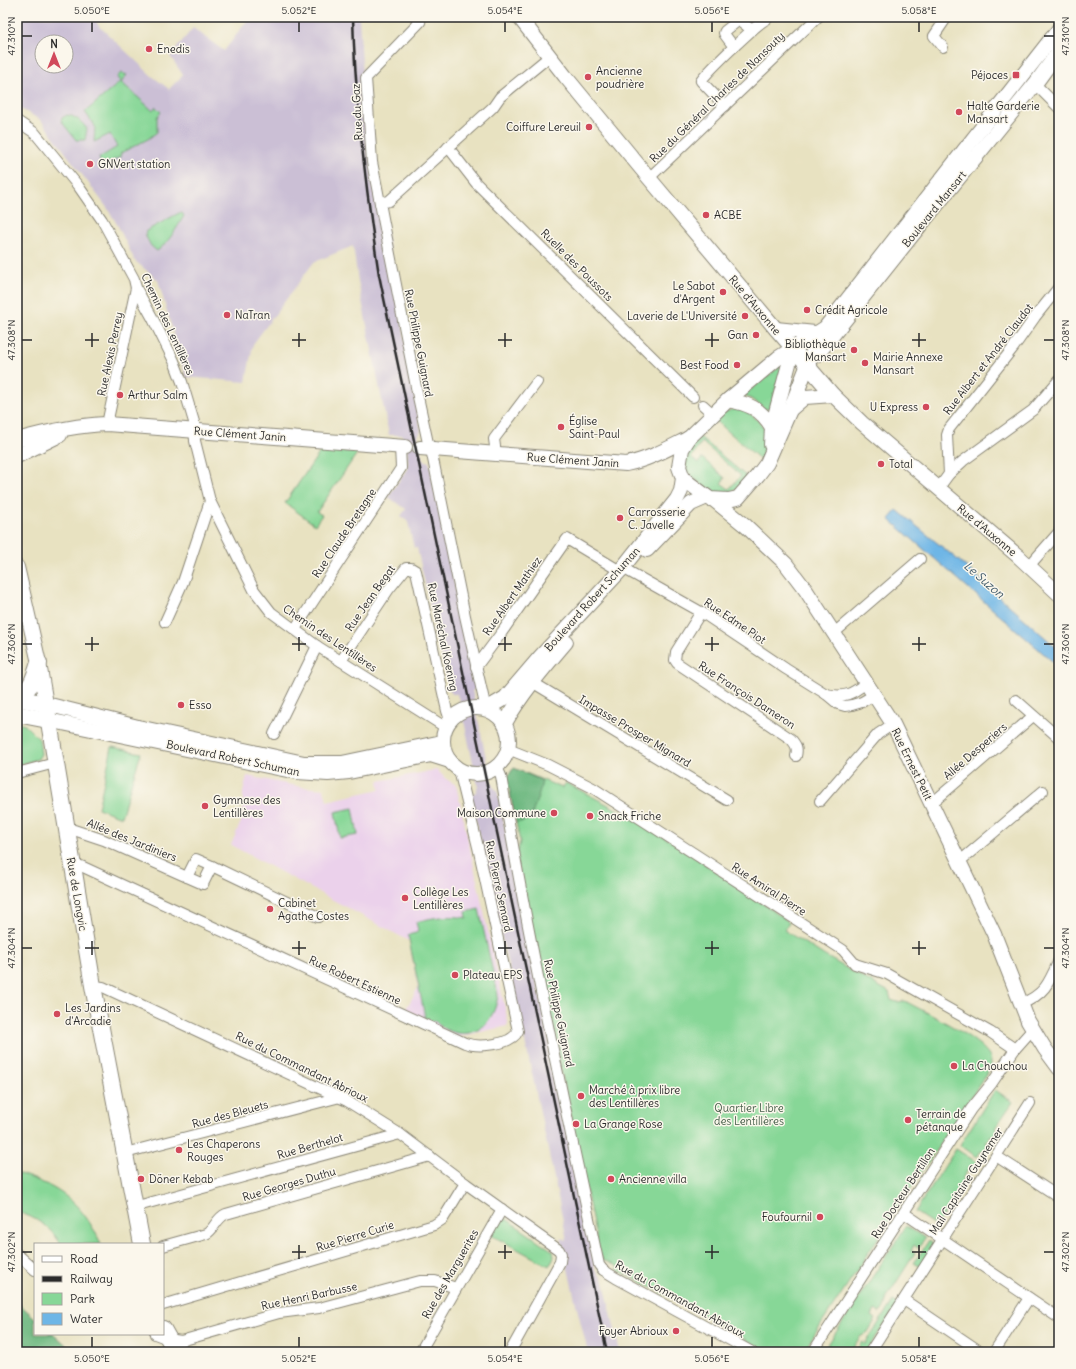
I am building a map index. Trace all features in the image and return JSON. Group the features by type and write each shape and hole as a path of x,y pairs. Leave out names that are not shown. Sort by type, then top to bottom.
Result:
{"main road":[{"name":"Rue d'Auxonne","path":"519,17 565,76 649,178 833,395 862,423 1029,566 1059,594"},
{"name":"Boulevard Mansart","path":"820,331 1059,29"},
{"name":"Boulevard Mansart","path":"808,366 1035,84 1059,51"},
{"path":"776,329 820,331"},
{"path":"820,331 808,366 790,410 770,455 762,469 738,498 728,500 711,499 681,473 682,450 689,438 708,409 728,400 778,358 820,331"},
{"path":"770,455 772,427 793,349"},
{"path":"790,410 805,398 833,395"},
{"path":"728,400 744,403 758,410 772,427"},
{"name":"Rue Clément Janin","path":"17,435 37,434 107,424 403,447"},
{"name":"Rue Clément Janin","path":"17,456 75,428"},
{"name":"Rue Clément Janin","path":"17,440 37,434"},
{"name":"Rue Clément Janin","path":"425,448 626,464 649,457 689,438"},
{"name":"Rue Clément Janin","path":"649,457 668,459 681,473"},
{"name":"Boulevard Robert Schuman","path":"505,723 532,682 624,571 678,500 681,491 681,473"},
{"path":"738,498 746,526"},
{"name":"Boulevard Robert Schuman","path":"486,709 506,698 540,657 687,508 697,501 711,499"},
{"name":"Rue Ernest Petit","path":"711,499 746,526 786,564 805,589 893,724 994,934 1020,1004 1032,1030 1059,1068"},
{"name":"Rue de Longvic","path":"17,567 39,663 93,986 142,1243"},
{"path":"17,697 29,688 39,663"},
{"name":"Boulevard Robert Schuman","path":"17,697 145,729 304,763 342,763 442,742"},
{"path":"477,708 486,709 496,714 505,723 509,739 508,749 504,759 497,766 487,772 477,774 465,772 454,766 444,751 442,742 447,724 454,715 464,710 477,708"},
{"name":"Boulevard Robert Schuman","path":"17,714 310,774 349,772 431,755 454,766"}],"street":[{"name":"Rue du Gaz","path":"380,203 372,162 366,78 420,22 416,17"},
{"name":"Rue du Général Charles de Nansouty","path":"649,178 818,17"},
{"path":"943,46 934,36 947,17"},
{"path":"734,47 725,35 725,31 739,20 752,30"},
{"path":"725,106 701,81 752,30 762,21 766,20"},
{"path":"380,203 390,201 493,107 500,97 550,56"},
{"path":"1035,84 1059,108"},
{"name":"Chemin des Lentillères","path":"17,121 36,133 79,187 102,220 134,279 136,288 174,361 182,382 194,422 195,441 210,501 254,590 271,612 317,646 447,724"},
{"name":"Ruelle des Poussots","path":"448,147 476,183 693,397"},
{"name":"Rue Philippe Guignard","path":"380,203 415,385 425,448 432,454 486,709"},
{"name":"Rue Albert et André Claudot","path":"949,474 947,436 949,429 1059,287"},
{"name":"Rue Alexis Perrey","path":"107,424 136,288"},
{"path":"938,489 949,474 963,461 1033,410 1059,380"},
{"path":"496,454 494,439 537,382"},
{"name":"Rue Claude Bretagne","path":"295,629 401,468 403,447"},
{"path":"165,622 183,582 210,501"},
{"path":"1029,566 1059,532"},
{"name":"Rue Albert Mathiez","path":"476,667 567,539"},
{"name":"Rue Edme Piot","path":"567,539 702,612 786,669 826,694 838,704 845,706 862,702 874,695"},
{"path":"833,634 920,559"},
{"name":"Rue Jean Begat","path":"341,661 406,568"},
{"name":"Rue Maréchal Koening","path":"406,568 412,568 416,571 447,724"},
{"name":"Rue François Dameron","path":"702,612 676,652 675,660 681,667 791,739 796,744 796,756"},
{"path":"274,734 317,646"},
{"name":"Impasse Prosper Mignard","path":"532,682 726,800"},
{"name":"Rue Edme Piot","path":"826,694 839,697 848,695 866,683"},
{"path":"1016,700 1059,738"},
{"name":"Allée Desperiers","path":"930,803 938,798 1033,716"},
{"path":"820,802 878,734 893,724"},
{"name":"Rue Amiral Pierre","path":"508,749 548,765 593,788 843,950 855,964 887,974 990,1032 1015,1049"},
{"path":"17,773 55,763"},
{"name":"Rue Pierre Semard","path":"454,766 478,847 518,1031"},
{"name":"Rue Philippe Guignard","path":"497,766 599,1265"},
{"path":"959,862 1042,791"},
{"name":"Allée des Jardiniers","path":"66,830 74,830 104,840 203,884 212,866"},
{"path":"187,877 196,859 318,917"},
{"name":"Rue Robert Estienne","path":"72,866 81,866 470,1045 482,1046 510,1040 516,1036 518,1031"},
{"path":"1020,1004 1031,1000 1041,992 1052,976 1059,960"},
{"name":"Rue du Commandant Abrioux","path":"93,986 103,987 340,1097 400,1134 465,1183 559,1250 561,1254 560,1262 510,1352"},
{"name":"Rue Docteur Bertillon","path":"813,1352 971,1109 992,1083 1015,1049 1032,1030"},
{"name":"Rue des Bleuets","path":"125,1153 340,1097"},
{"name":"Mail Capitaine Guynemer","path":"870,1352 1030,1103"},
{"name":"Rue Berthelot","path":"134,1207 400,1134"},
{"name":"Rue Georges Duthu","path":"164,1246 206,1234 211,1231 220,1216 430,1156"},
{"path":"996,1156 1059,1197"},
{"name":"Rue Pierre Curie","path":"164,1306 434,1225 443,1219 465,1183"},
{"name":"Rue des Marguerites","path":"420,1352 502,1209"},
{"path":"904,1213 1059,1318"},
{"path":"17,1254 34,1269"},
{"name":"Rue du Commandant Abrioux","path":"599,1265 603,1270 616,1278 752,1352"},
{"name":"Rue Henri Barbusse","path":"166,1338 181,1341 278,1313 319,1308 420,1281 435,1282 456,1288"},
{"path":"994,1352 1029,1298"},
{"path":"904,1300 981,1352"}],"shaded area":[{"path":"17,17 94,17 98,25 152,76 169,89 183,75 170,56 193,28 224,51 250,17 359,17 365,109 421,431 418,436 422,457 424,460 429,462 476,686 472,691 491,783 497,790 594,1254 595,1270 597,1270 598,1274 603,1278 620,1352 588,1352 576,1304 561,1238 567,1240 530,1064 471,799 472,794 476,792 478,786 459,698 457,694 452,694 449,689 417,548 414,548 408,522 401,516 406,509 388,497 407,469 408,456 405,438 403,438 402,435 389,435 358,281 353,246 314,262 253,344 246,382 186,377 158,280 135,261 108,209 41,120 17,107"},
{"name":"Collège Les Lentillères","path":"437,770 446,779 456,785 508,1022 507,1026 459,1037 404,1012 418,988 409,941 231,845 241,822 243,813 243,792 247,776 302,787 324,789 327,801 380,789 378,781"}],"green space":[{"path":"121,73 127,75 121,82 152,110 156,107 161,112 157,117 157,132 148,139 121,153 120,157 102,166 99,158 117,147 110,134 94,142 95,126 85,112 120,82 117,77"},
{"path":"67,115 78,120 87,129 85,140 76,140 61,121 62,118"},
{"path":"179,213 182,213 184,216 169,239 157,251 151,246 145,235 146,231"},
{"path":"783,364 770,409 764,409 745,395 746,393"},
{"path":"734,409 750,414 763,427 767,443 761,460 715,420 722,413"},
{"path":"700,437 747,477 734,491 728,494 714,495 686,471 685,458","holes":["702,442 741,476 729,489 721,483 725,478 702,458 698,463 691,457"]},
{"path":"322,449 358,452 317,512 322,515 315,525 285,503"},
{"path":"17,723 25,725 39,739 41,754 38,759 17,765"},
{"path":"112,747 141,753 121,817 98,808"},
{"name":"Quartier Libre des Lentillères","path":"514,768 562,788 566,783 624,813 682,848 789,922 784,930 825,956 889,992 891,1000 897,1002 905,1001 963,1033 983,1048 990,1056 991,1067 803,1352 767,1352 696,1311 618,1270 617,1266 603,1260 599,1251 516,857 520,842 507,777"},
{"path":"514,768 542,781 531,819 516,823 507,777"},
{"path":"353,808 358,835 340,838 335,812"},
{"name":"Plateau EPS","path":"479,909 498,995 494,1011 486,1024 474,1032 457,1033 445,1029 435,1021 426,1022 408,935 416,933 418,930 416,922 441,917 467,918 466,912"},
{"path":"995,1090 1013,1102 995,1128 999,1131 994,1138 991,1135 986,1143 989,1145 984,1153 981,1151 977,1157 960,1145"},
{"path":"956,1149 978,1163 971,1173 967,1171 962,1179 965,1181 936,1226 915,1212"},
{"path":"17,1173 46,1184 68,1198 86,1217 101,1243 60,1243 48,1228 37,1220 17,1212"},
{"path":"505,1218 553,1251 554,1257 549,1266 491,1235 499,1219"},
{"path":"906,1226 925,1238 918,1248 914,1245 911,1251 915,1253 887,1297 884,1308 880,1313 875,1310 872,1316 876,1319 868,1332 860,1337 850,1352 823,1352"},
{"path":"929,1240 935,1245 921,1267 914,1263"},
{"path":"893,1301 898,1304 866,1352 855,1352 862,1342 865,1344"},
{"path":"17,1302 34,1317 34,1335 55,1335 74,1352 17,1352"}],"water":[{"name":"Le Suzon","path":"897,510 963,564 1059,650 1059,667 889,519"}],"railway":[{"path":"353,17 356,82 362,147 379,275 607,1352"}],"place":[{"name":"Enedis","path":"149,49"},
{"name":"Péjoces","path":"1016,75"},
{"name":"Ancienne poudrière","path":"588,77"},
{"name":"Halte Garderie Mansart","path":"959,112"},
{"name":"Coiffure Lereuil","path":"589,127"},
{"name":"GNVert station","path":"90,164"},
{"name":"ACBE","path":"706,215"},
{"name":"Le Sabot d'Argent","path":"723,292"},
{"name":"Crédit Agricole","path":"807,310"},
{"name":"NaTran","path":"227,315"},
{"name":"Laverie de L'Université","path":"745,316"},
{"name":"Gan","path":"756,335"},
{"name":"Bibliothèque Mansart","path":"854,350"},
{"name":"Mairie Annexe Mansart","path":"865,363"},
{"name":"Best Food","path":"737,365"},
{"name":"Arthur Salm","path":"120,395"},
{"name":"U Express","path":"926,407"},
{"name":"Église Saint-Paul","path":"561,427"},
{"name":"Total","path":"881,464"},
{"name":"Carrosserie C. Javelle","path":"620,518"},
{"name":"Esso","path":"181,705"},
{"name":"Gymnase des Lentillères","path":"205,806"},
{"name":"Maison Commune","path":"554,813"},
{"name":"Snack Friche","path":"590,816"},
{"name":"Collège Les Lentillères","path":"405,898"},
{"name":"Cabinet Agathe Costes","path":"270,909"},
{"name":"Plateau EPS","path":"455,975"},
{"name":"Les Jardins d'Arcadie","path":"57,1014"},
{"name":"La Chouchou","path":"954,1066"},
{"name":"Marché à prix libre des Lentillères","path":"581,1096"},
{"name":"Terrain de pétanque","path":"908,1120"},
{"name":"La Grange Rose","path":"576,1124"},
{"name":"Les Chaperons Rouges","path":"179,1150"},
{"name":"Döner Kebab","path":"141,1179"},
{"name":"Ancienne villa","path":"611,1179"},
{"name":"Foufournil","path":"820,1217"},
{"name":"Foyer Abrioux","path":"676,1331"}]}
